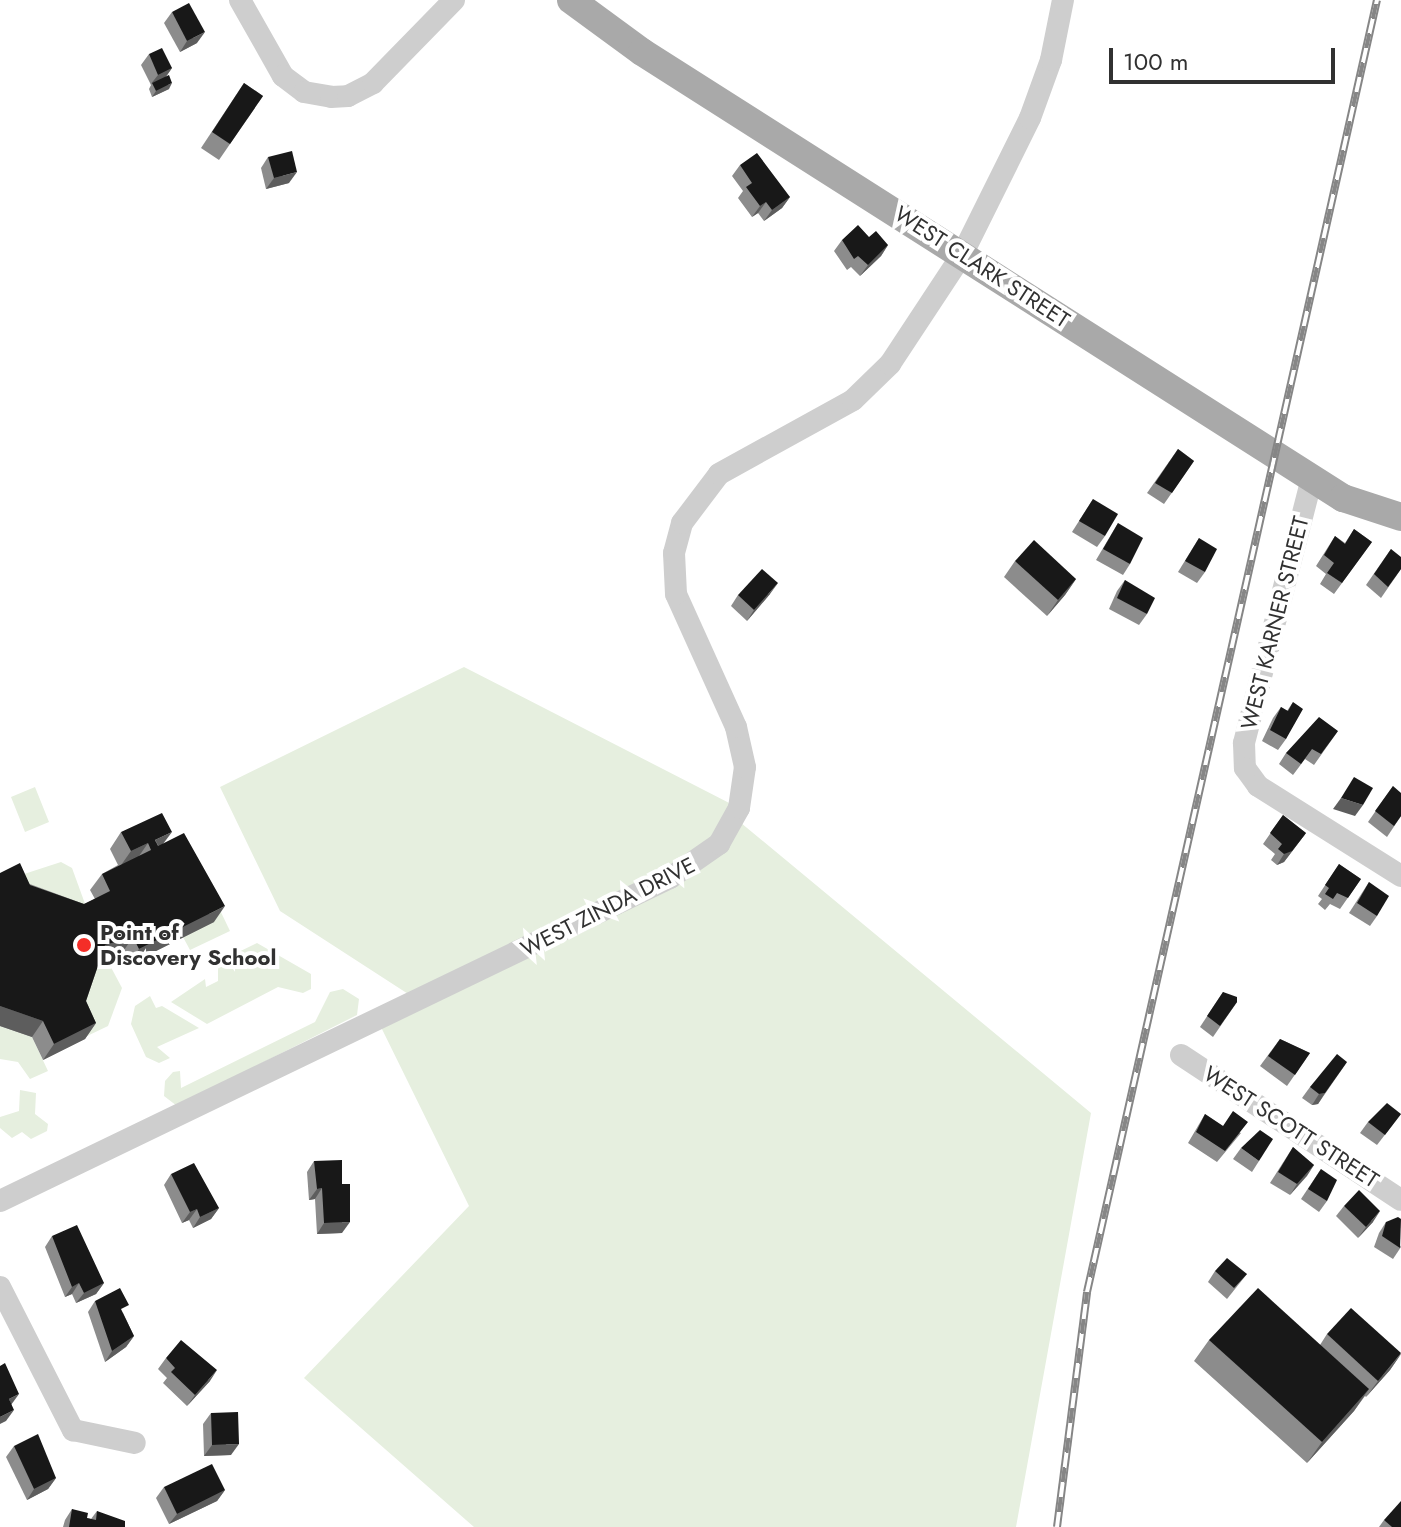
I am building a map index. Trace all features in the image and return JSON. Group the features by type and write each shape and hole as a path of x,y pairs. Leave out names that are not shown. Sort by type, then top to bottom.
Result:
{"main road":[{"name":"WEST CLARK STREET","path":"571,0 642,52 1312,478 1364,508 1401,517"}],"street":[{"path":"240,0 283,76 304,92 331,97 348,96 373,83 454,0"},
{"name":"WEST ZINDA DRIVE","path":"0,1201 656,885 719,844 739,808 745,767 736,727 676,594 674,553 682,523 719,474 827,416 869,387 962,255 1030,118 1051,60 1063,0"},
{"name":"WEST KARNER STREET","path":"1312,478 1244,743 1245,768 1258,786 1401,876"},
{"name":"WEST SCOTT STREET","path":"1181,1055 1401,1200"},
{"path":"0,1287 73,1430 135,1443"}],"green space":[{"path":"464,667 739,808 735,818 1091,1113 1016,1527 474,1527 304,1378 469,1206 378,1021 419,1001 280,911 220,787"},
{"path":"35,787 49,822 25,832 11,797"},
{"path":"61,862 72,868 88,912 19,901 21,875"},
{"path":"204,877 230,931 190,950 183,937"},
{"path":"257,943 311,974 311,989 303,993 278,987 207,1024 171,1002 205,979 206,987 218,981 218,962"},
{"path":"105,956 122,988 108,1026 85,1037 75,1017 94,962"},
{"path":"343,989 359,999 357,1015 177,1106 164,1096 165,1081 173,1072 180,1071 181,1088 315,1022 330,992"},
{"path":"150,996 156,1008 162,1006 199,1028 157,1047 170,1058 159,1063 146,1057 131,1024 135,1006"},
{"path":"0,1026 32,1037 48,1071 30,1079 18,1062 0,1059"},
{"path":"20,1090 36,1093 35,1114 48,1124 47,1131 31,1139 22,1132 12,1138 0,1128 0,1117 19,1111"}],"building":[{"path":"189,3 205,32 187,41 172,12"},
{"path":"162,48 172,68 158,75 149,54"},
{"path":"169,75 172,83 156,91 152,83"},
{"path":"244,83 263,96 230,144 212,132"},
{"path":"292,151 297,172 274,178 268,157"},
{"path":"757,153 790,197 772,210 766,202 760,206 746,187 752,183 740,165"},
{"path":"858,225 869,237 876,231 888,245 868,265 858,256 854,259 842,240"},
{"path":"1178,449 1194,461 1172,493 1155,483"},
{"path":"1093,499 1118,514 1105,536 1079,521"},
{"path":"1118,523 1143,538 1130,564 1103,549"},
{"path":"1354,529 1372,542 1342,583 1327,573 1334,563 1324,555 1335,536 1345,544"},
{"path":"1199,538 1217,549 1205,572 1185,561"},
{"path":"1034,540 1076,579 1058,600 1015,561"},
{"path":"1391,549 1401,557 1401,569 1388,587 1374,574"},
{"path":"762,569 778,583 754,610 738,595"},
{"path":"1125,580 1155,598 1147,614 1117,598"},
{"path":"1293,702 1303,709 1286,739 1270,730 1281,707 1288,711"},
{"path":"1319,717 1338,731 1321,754 1312,749 1301,764 1286,753"},
{"path":"1354,777 1373,788 1363,805 1341,798"},
{"path":"1393,786 1401,793 1401,816 1394,826 1375,811"},
{"name":"Point of Discovery School","path":"162,813 172,832 155,840 158,846 184,833 225,906 139,949 133,937 105,945 86,1001 96,1023 54,1044 43,1021 0,1006 0,873 20,863 30,885 84,904 110,891 102,874 151,850 148,843 131,851 121,832"},
{"path":"1283,815 1306,833 1292,851 1284,854 1278,849 1282,844 1270,833"},
{"path":"1339,864 1361,879 1348,898 1337,893 1333,899 1325,894 1329,888 1325,885"},
{"path":"1369,882 1389,896 1377,916 1357,903"},
{"path":"1223,992 1237,997 1237,1002 1220,1026 1207,1016"},
{"path":"1280,1039 1310,1053 1295,1075 1268,1056"},
{"path":"1337,1054 1347,1062 1325,1093 1319,1094 1310,1087"},
{"path":"1387,1103 1401,1114 1385,1135 1368,1122"},
{"path":"1233,1111 1248,1122 1225,1151 1196,1132 1205,1114 1223,1126"},
{"path":"1260,1130 1273,1139 1259,1161 1241,1148"},
{"path":"1293,1147 1314,1165 1297,1184 1278,1172"},
{"path":"342,1160 342,1184 350,1184 350,1222 324,1223 322,1188 317,1189 314,1161"},
{"path":"194,1163 219,1208 200,1217 197,1209 190,1212 171,1174"},
{"path":"1321,1169 1337,1180 1327,1201 1308,1189"},
{"path":"1359,1190 1380,1211 1366,1227 1344,1206"},
{"path":"1398,1217 1401,1219 1400,1248 1382,1236 1386,1222"},
{"path":"77,1225 104,1283 84,1293 79,1283 72,1287 52,1236"},
{"path":"1227,1258 1247,1274 1234,1288 1215,1271"},
{"path":"120,1288 129,1305 121,1309 134,1336 112,1351 95,1301"},
{"path":"1258,1288 1369,1389 1322,1442 1209,1340"},
{"path":"1351,1308 1401,1353 1378,1381 1327,1334"},
{"path":"181,1340 217,1370 195,1395 171,1372 175,1368 166,1358"},
{"path":"5,1363 19,1394 9,1399 14,1410 0,1417 0,1366"},
{"path":"238,1412 239,1444 212,1445 211,1413"},
{"path":"38,1434 56,1478 34,1489 14,1446"},
{"path":"212,1464 225,1490 177,1514 164,1487"},
{"path":"1401,1501 1401,1527 1392,1527 1384,1520"},
{"path":"72,1509 88,1513 87,1518 96,1520 97,1511 125,1521 125,1527 69,1527"}],"railway":[{"path":"1057,1527 1087,1292 1377,0"}],"place":[{"name":"Point of Discovery School","path":"84,945"}]}
